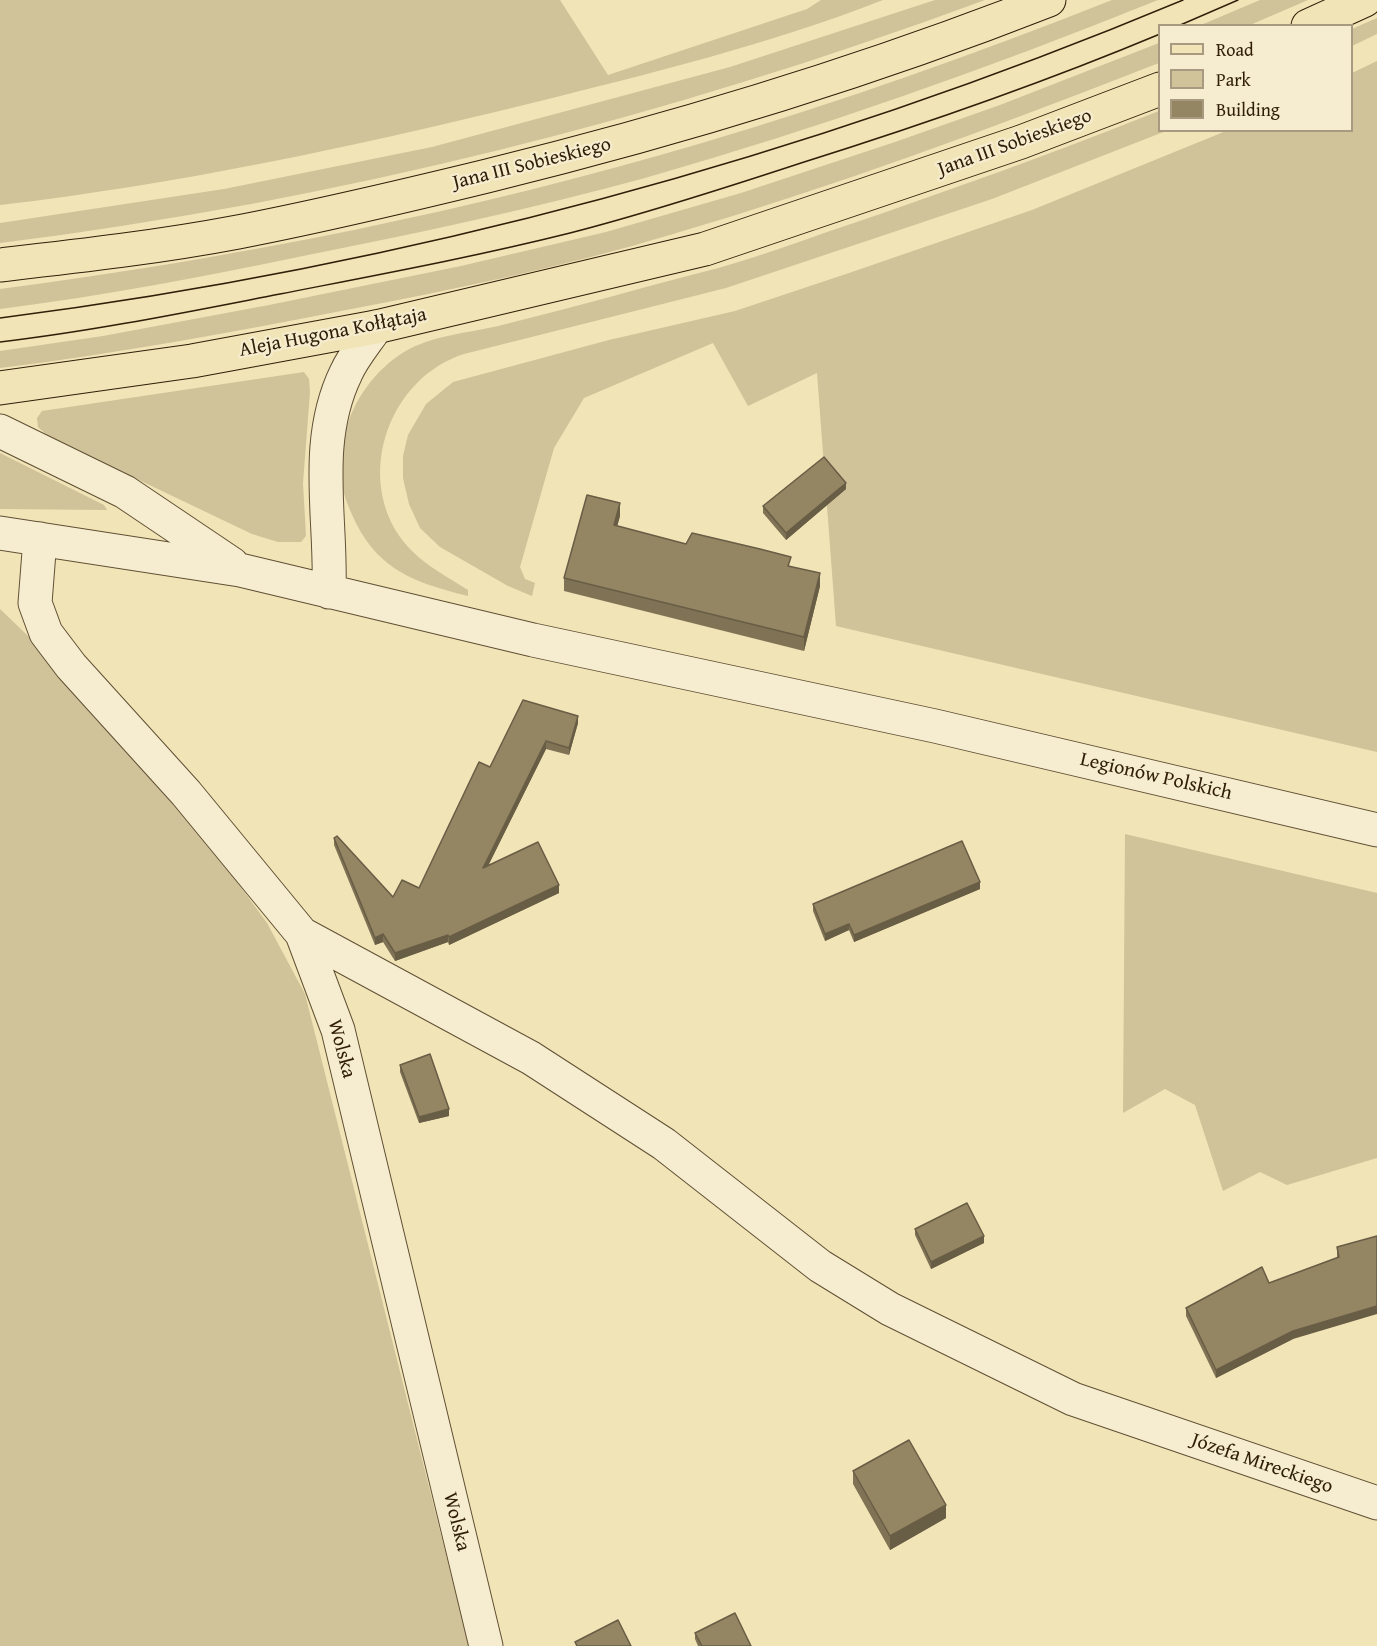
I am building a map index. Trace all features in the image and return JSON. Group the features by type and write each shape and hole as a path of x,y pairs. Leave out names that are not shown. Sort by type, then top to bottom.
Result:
{"main road":[{"name":"Jana III Sobieskiego","path":"0,265 236,232 381,201 584,152 801,89 908,53 1049,0"},
{"path":"1312,24 1365,0"},
{"name":"Jana III Sobieskiego","path":"663,259 705,249 831,208 1022,142 1158,90"},
{"name":"Aleja Hugona Kołłątaja","path":"0,388 192,361 376,327 663,259"}],"street":[{"path":"329,592 330,552 324,462 330,420 345,374 376,327"},
{"path":"0,431 125,492 240,570"},
{"name":"Legionów Polskich","path":"0,533 240,570 671,670 934,726 1377,830"},
{"name":"Wolska","path":"40,539 36,603 46,633 71,666 186,793 302,934 338,1030 486,1646"},
{"name":"Józefa Mireckiego","path":"302,934 531,1058 664,1144 820,1266 890,1309 1073,1399 1377,1503"}],"green space":[{"path":"0,0 560,0 608,75 807,9 821,0 883,0 796,31 707,58 462,120 266,163 133,186 0,205"},
{"path":"935,0 985,0 865,43 744,82 622,118 499,150 376,179 251,204 0,243 0,223 224,189 432,147 730,67"},
{"path":"1112,0 1158,0 904,96 775,139 645,178 475,220 265,264 114,292 0,309 0,289 178,263 354,230 616,168 857,94 960,58"},
{"path":"1260,0 1308,0 1252,24 1203,24"},
{"path":"1377,18 1377,34 1353,46 1353,29"},
{"path":"1158,43 1158,63 1087,91 852,177 632,246 508,277 383,303 171,342 0,368 0,351 103,336 269,305 461,266 606,232 741,193 1000,105"},
{"path":"1377,61 1377,752 836,626 817,373 748,406 713,343 584,398 554,448 520,567 525,579 535,583 532,596 508,586 440,547 420,528 409,504 403,478 403,456 408,435 426,404 453,382 609,340 735,311 1032,210 1224,132 1353,132 1353,73"},
{"path":"1158,111 1158,132 1163,132 992,199 726,288 464,354 438,366 417,383 400,405 388,430 381,457 381,484 387,511 400,537 423,561 468,590 468,596 427,584 394,568 368,543 358,526 348,505 342,484 343,440 349,419 371,381 386,365 415,346 439,338 551,313 755,257 964,185"},
{"path":"304,372 309,379 310,392 303,483 306,536 301,542 278,542 252,534 49,437 38,427 37,418 42,411"},
{"path":"0,453 104,505 107,510 0,509"},
{"path":"0,609 51,658 216,853 267,923 305,994 469,1646 0,1646"},
{"path":"1125,834 1377,893 1377,1158 1287,1185 1260,1172 1223,1191 1195,1105 1165,1089 1123,1113"}],"building":[{"path":"824,457 846,483 786,533 763,506"},
{"path":"587,495 620,503 614,525 686,544 692,533 791,557 788,566 820,573 804,637 564,578"},
{"path":"523,700 578,716 569,748 546,741 483,868 538,842 559,885 449,937 448,935 395,953 383,934 375,938 334,838 337,836 393,897 402,880 419,888 479,762 490,767"},
{"path":"962,841 980,882 854,935 849,924 825,934 813,904"},
{"path":"430,1054 449,1109 419,1117 400,1065"},
{"path":"967,1203 984,1236 931,1262 915,1229"},
{"path":"1377,1236 1377,1306 1293,1331 1216,1370 1186,1308 1262,1267 1269,1283 1339,1257 1337,1247"},
{"path":"909,1440 946,1505 890,1536 853,1471"},
{"path":"735,1613 751,1646 702,1646 695,1633"},
{"path":"618,1620 631,1646 577,1646 575,1642"}],"tram line":[{"path":"0,318 152,296 303,269 453,236 602,199 750,156 896,109 1040,57 1183,0"},
{"path":"1183,24 1238,0"},
{"path":"0,342 105,327 280,294 462,258 599,225 846,149 1027,86 1158,35"}]}
